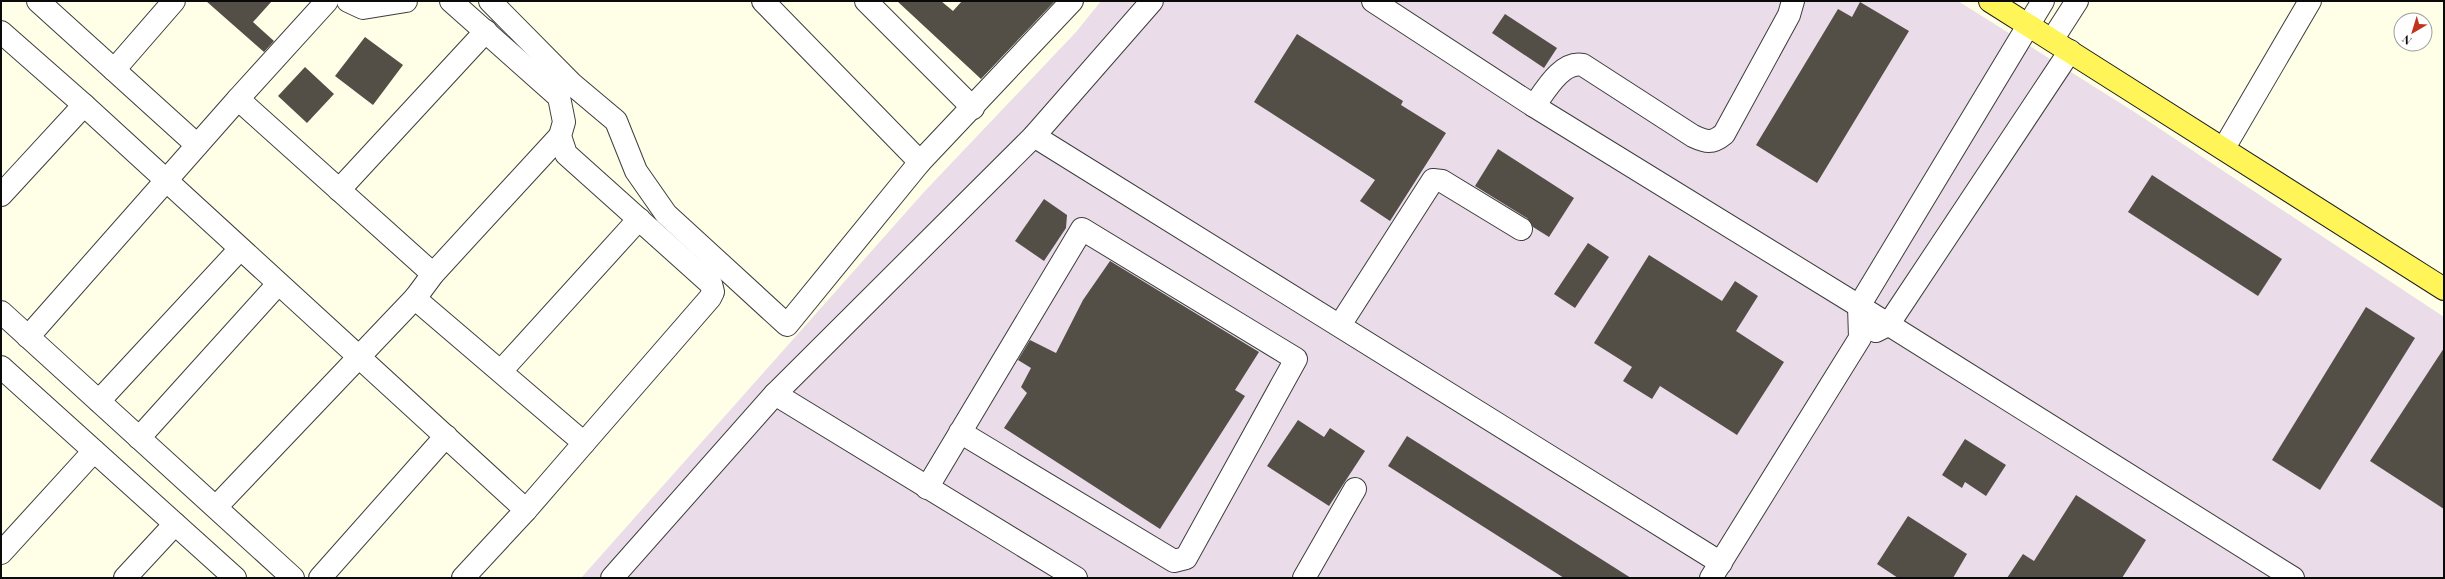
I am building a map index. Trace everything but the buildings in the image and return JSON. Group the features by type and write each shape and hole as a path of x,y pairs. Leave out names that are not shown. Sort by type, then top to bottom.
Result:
{"main road":[{"path":"1990,1 2224,148 2444,289"}],"street":[{"path":"38,1 197,145"},
{"path":"114,70 174,1"},
{"path":"28,337 167,181 197,145 327,1"},
{"path":"348,1 363,8 406,1"},
{"path":"216,507 416,297 433,274 560,136 564,122 559,97 451,1"},
{"path":"490,1 572,84 616,121 636,171 666,214 787,325 920,162 1072,1"},
{"path":"763,1 920,162"},
{"path":"866,1 972,108"},
{"path":"612,578 775,394 1034,136 1152,1"},
{"path":"1373,1 1534,106 1859,306 1888,326 2293,578"},
{"path":"1534,106 1558,76 1570,65 1576,63 1583,65 1693,136 1706,142 1716,140 1724,134 1732,120 1789,15 1793,1"},
{"path":"1034,136 1340,325 1716,570 1860,338 1859,306 2043,1"},
{"path":"1860,338 1888,326 2061,45 2076,1"},
{"path":"2224,148 2310,1"},
{"path":"339,190 486,31"},
{"path":"1,32 84,105 526,510"},
{"path":"238,99 433,274"},
{"path":"1,195 84,105"},
{"path":"463,578 526,510 713,292 711,284 566,154 560,136"},
{"path":"1340,325 1433,180 1442,181 1521,229"},
{"path":"501,371 639,219"},
{"path":"927,488 960,432 1082,229 1296,359 1186,558 1174,561 960,432"},
{"path":"99,401 240,249"},
{"path":"139,438 278,284"},
{"path":"416,297 418,302 584,443"},
{"path":"1,312 293,578"},
{"path":"5,378 94,451 235,578"},
{"path":"775,394 1076,578"},
{"path":"320,578 446,436"},
{"path":"1,553 94,451"},
{"path":"1304,578 1355,489"},
{"path":"125,578 175,524"}],"shaded area":[{"path":"1101,1 1958,1 2136,113 2444,317 2444,578 581,578 924,192 1076,32"}]}
